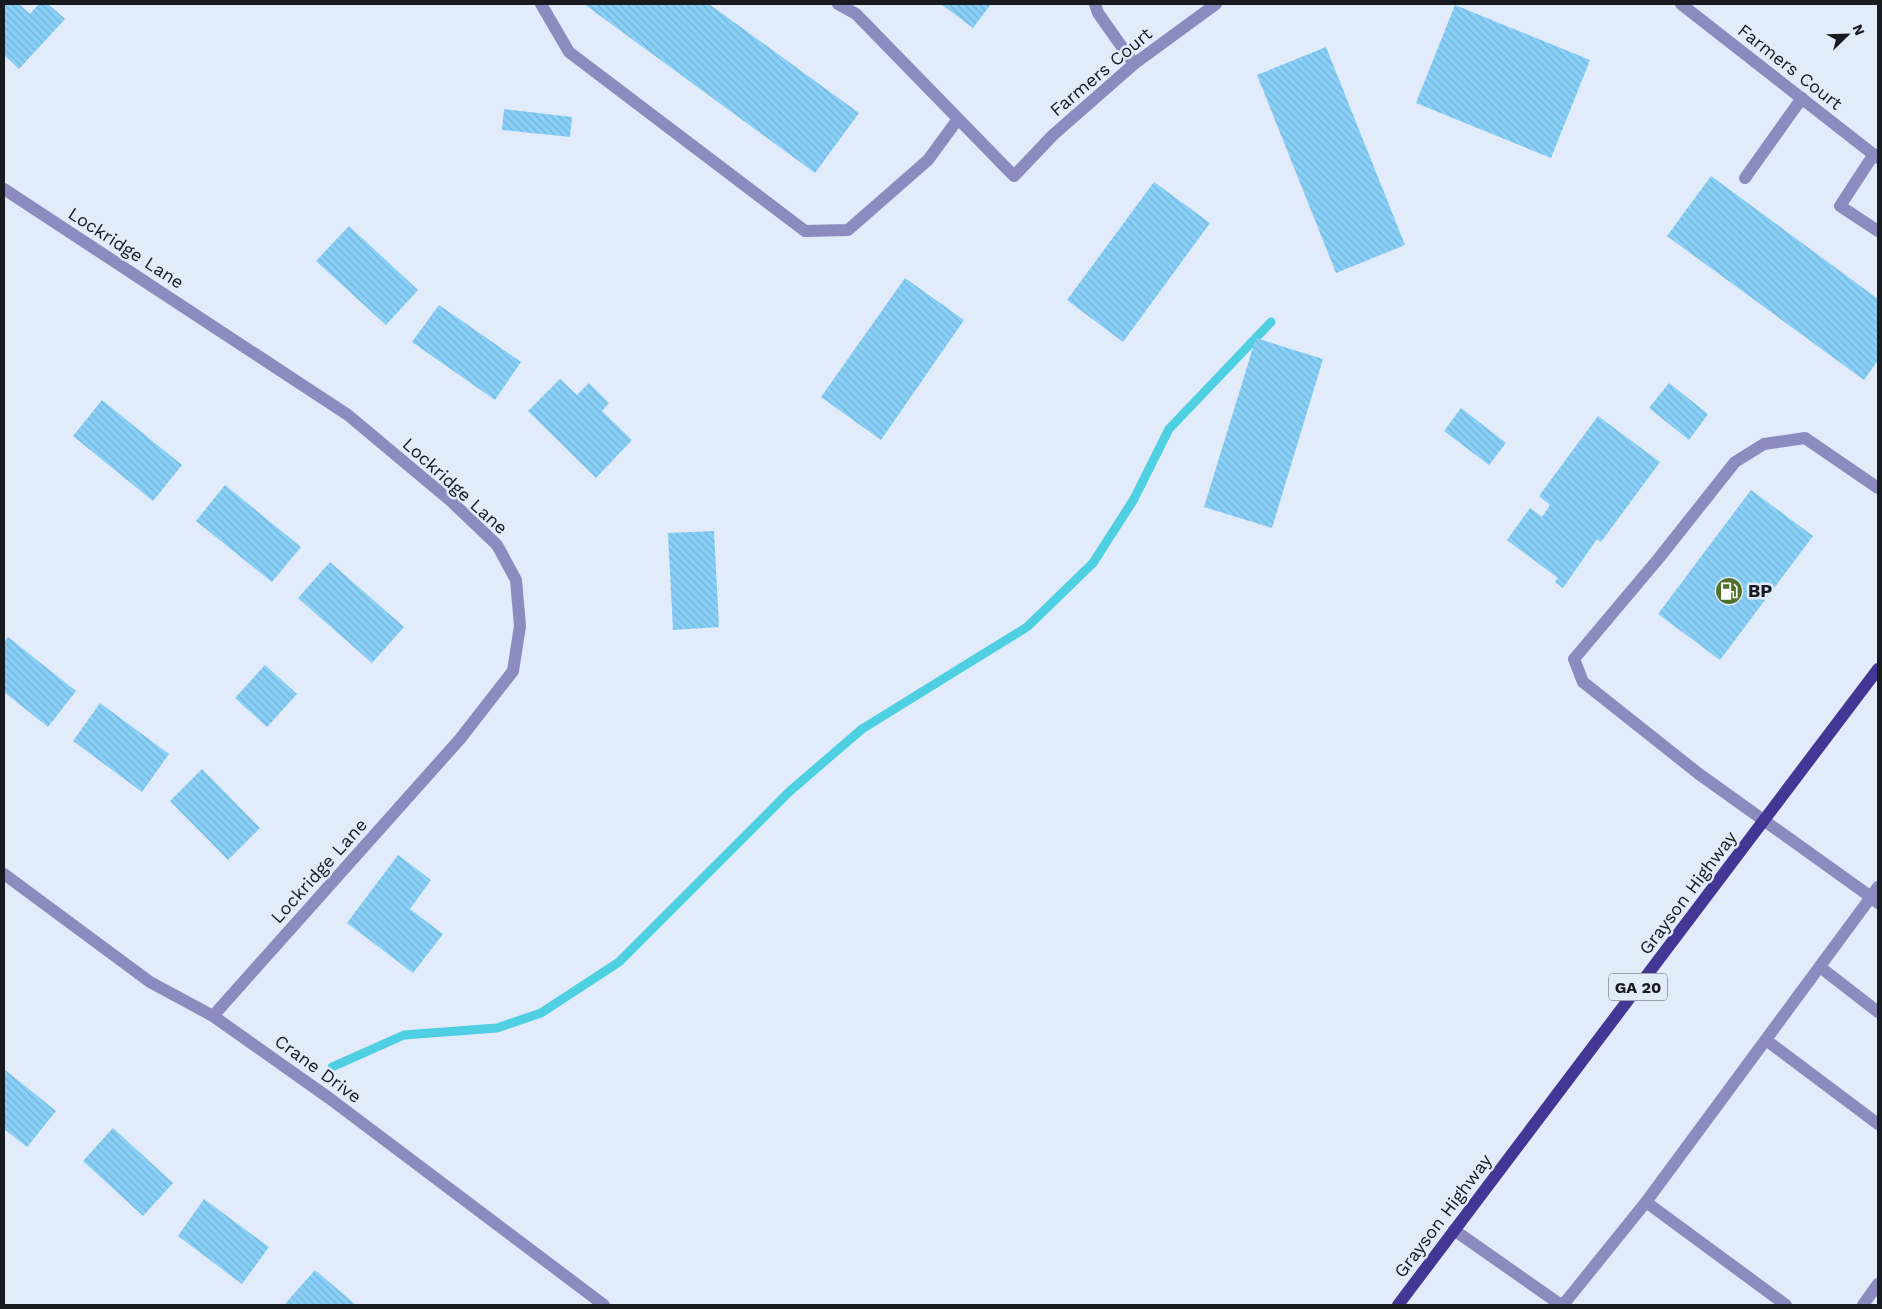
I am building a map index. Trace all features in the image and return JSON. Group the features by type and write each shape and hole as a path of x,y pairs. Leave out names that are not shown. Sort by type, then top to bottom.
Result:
{"main road":[{"name":"Grayson Highway","path":"1398,1305 1878,671"}],"street":[{"path":"541,4 569,52 806,231 848,230 928,160 958,119 856,14 838,4"},
{"path":"1095,4 1098,13 1134,64"},
{"name":"Farmers Court","path":"958,119 1014,176 1053,135 1134,64 1216,4"},
{"name":"Farmers Court","path":"1681,4 1876,156"},
{"path":"1745,178 1802,98"},
{"path":"1876,156 1840,206 1878,231"},
{"name":"Lockridge Lane","path":"4,189 348,415 452,502 497,545 516,580 520,626 513,671 460,738 213,1016"},
{"path":"1454,1230 1562,1305 1646,1202 1820,967 1876,896 1699,774 1583,682 1574,659 1659,558 1734,462 1764,444 1805,438 1878,488"},
{"name":"Crane Drive","path":"4,874 150,982 213,1016 329,1098 604,1305"},
{"path":"1820,967 1878,1012"},
{"path":"1766,1040 1878,1124"},
{"path":"1646,1202 1786,1305"},
{"path":"1863,1305 1878,1284"}],"building":[{"path":"4,4 19,4 30,14 39,4 48,4 65,19 19,69 4,55"},
{"path":"584,4 709,4 859,113 815,173"},
{"path":"941,4 991,4 973,28"},
{"path":"1455,5 1590,60 1551,158 1416,103"},
{"path":"1326,47 1405,245 1336,273 1257,75"},
{"path":"504,109 572,117 570,137 502,130"},
{"path":"1711,176 1878,299 1878,360 1864,380 1667,236"},
{"path":"1154,182 1210,223 1123,342 1067,300"},
{"path":"349,226 418,290 386,325 316,261"},
{"path":"905,278 964,320 881,440 821,397"},
{"path":"439,305 521,362 495,400 412,342"},
{"path":"1256,338 1323,359 1272,528 1204,507"},
{"path":"560,379 577,395 589,383 609,403 602,411 632,440 596,478 528,411"},
{"path":"1669,383 1708,414 1689,440 1649,408"},
{"path":"102,400 182,465 153,501 73,436"},
{"path":"1461,408 1506,443 1489,465 1444,431"},
{"path":"1598,416 1660,462 1601,542 1597,539 1563,588 1555,582 1558,578 1507,540 1530,508 1542,517 1550,505 1539,496"},
{"path":"225,485 301,547 272,582 196,521"},
{"path":"1751,490 1813,536 1720,660 1658,614"},
{"path":"714,531 719,627 673,630 668,533"},
{"path":"330,562 404,627 372,663 298,598"},
{"path":"8,637 76,691 48,727 4,692 4,642"},
{"path":"265,665 297,694 267,727 235,698"},
{"path":"100,703 169,754 142,792 73,741"},
{"path":"202,769 260,828 228,860 170,801"},
{"path":"398,855 431,880 410,909 443,934 413,973 347,923"},
{"path":"4,1069 56,1111 27,1147 4,1129"},
{"path":"113,1128 173,1183 143,1216 83,1161"},
{"path":"204,1199 269,1247 242,1284 178,1236"},
{"path":"315,1270 356,1305 284,1305"}],"waterway":[{"path":"332,1067 404,1035 497,1028 541,1013 619,962 790,791 862,729 1027,627 1093,563 1134,499 1169,429 1271,322"}],"place":[{"name":"BP","path":"1729,591"}]}
